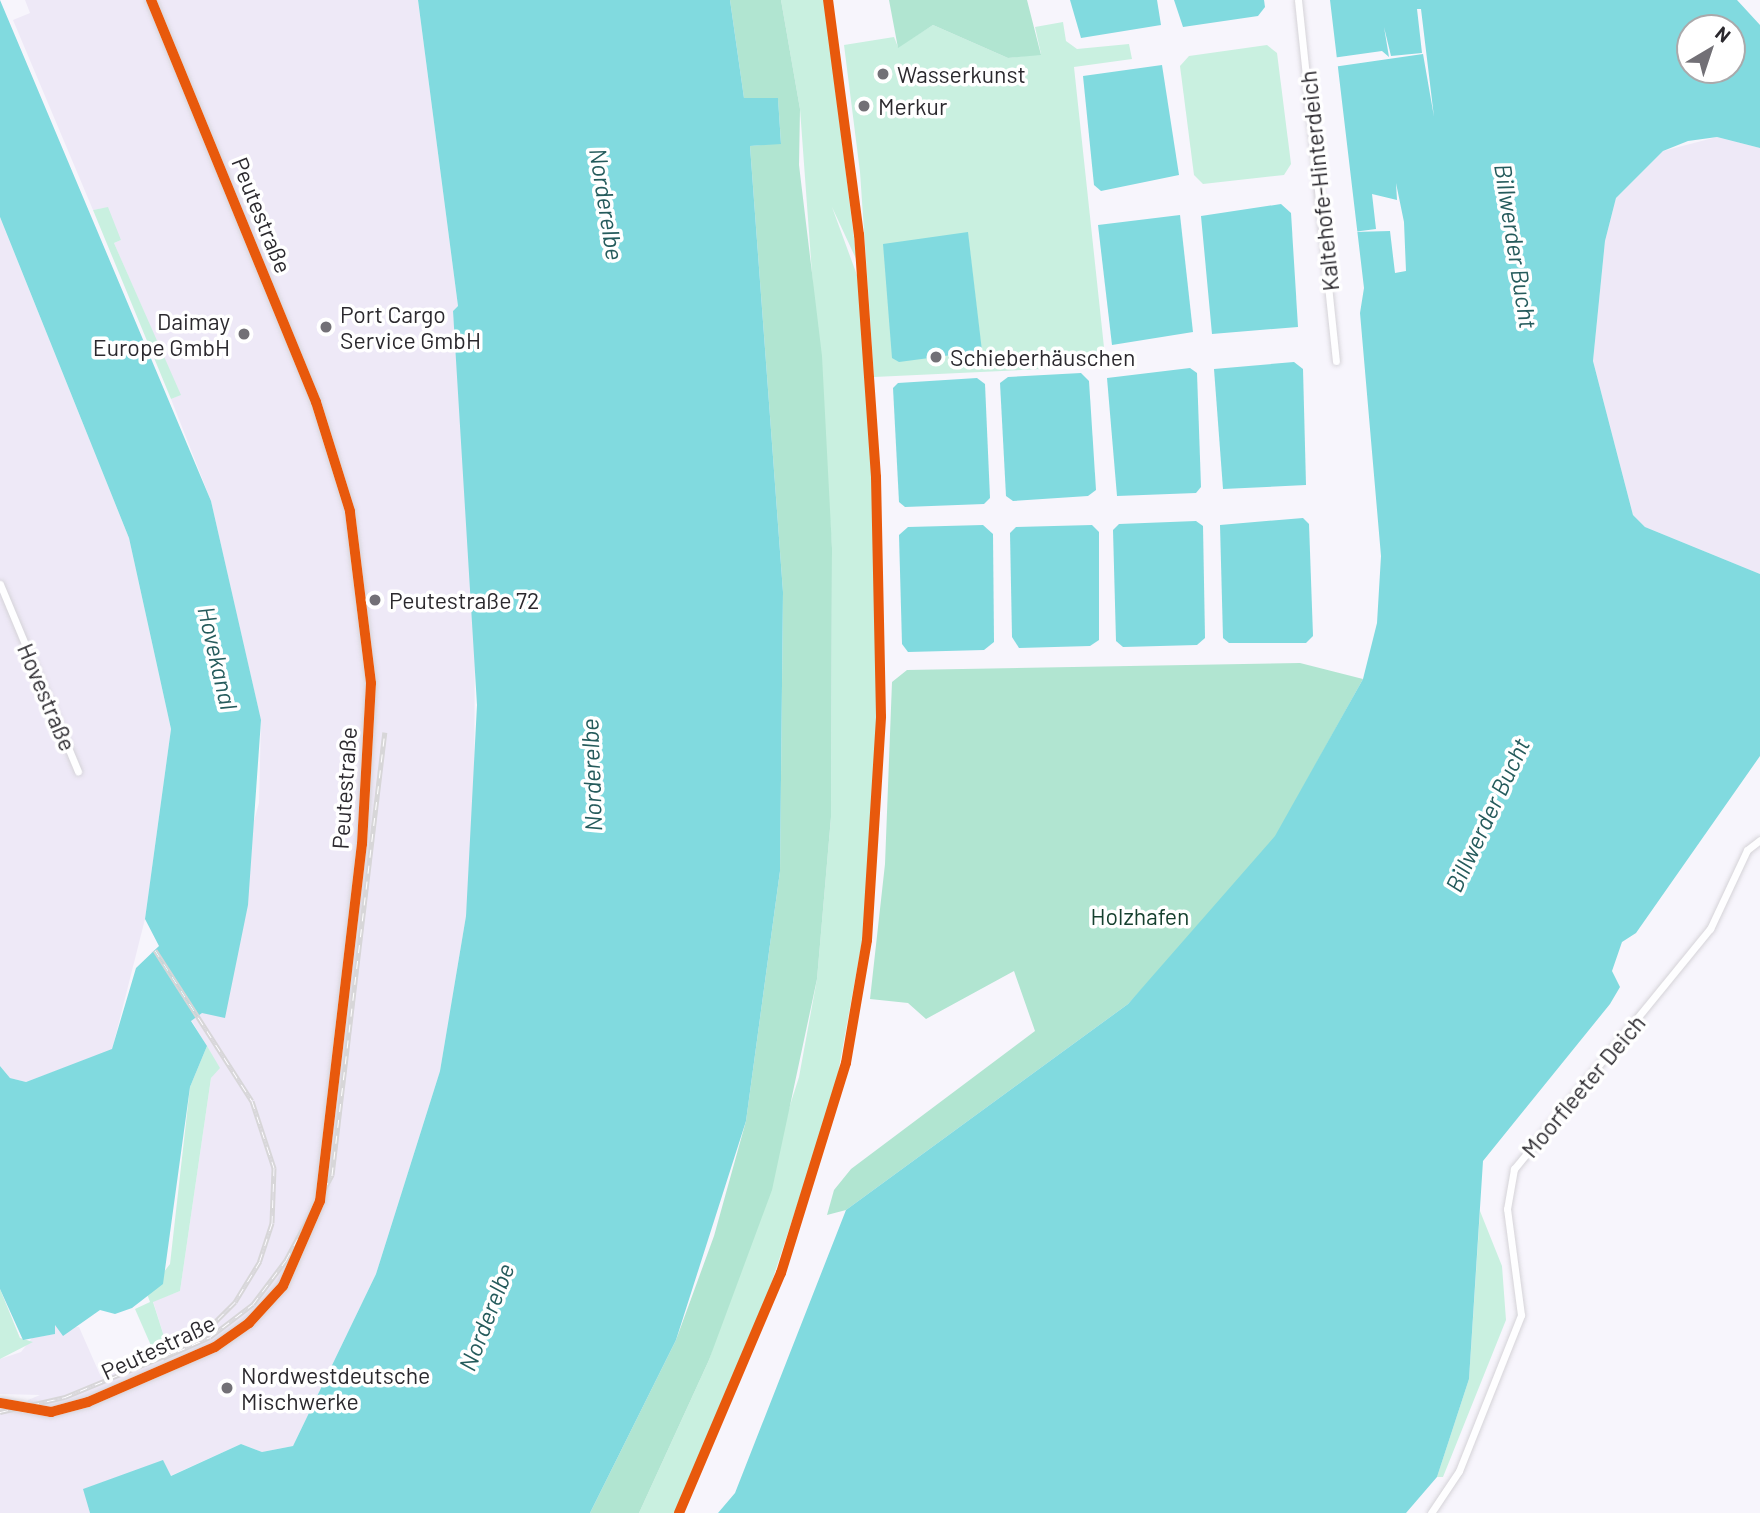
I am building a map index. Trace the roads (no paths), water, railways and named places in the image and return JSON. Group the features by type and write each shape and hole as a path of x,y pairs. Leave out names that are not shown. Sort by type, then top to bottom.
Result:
{"street":[{"name":"Peutestraße","path":"0,1403 51,1412 99,1397 215,1347 249,1324 284,1286 320,1201 362,844 371,683 349,511 316,402 151,0"},
{"name":"Kaltehofe-Hinterdeich","path":"1298,0 1336,361"},
{"name":"Hovestraße","path":"0,584 78,771"},
{"name":"Moorfleeter Deich","path":"1431,1513 1457,1475 1521,1315 1507,1209 1514,1169 1703,938 1729,899 1747,850 1760,839"}],"water":[{"name":"Hovekanal","path":"0,0 211,501 261,720 248,905 225,1018 202,1013 191,1021 207,1046 190,1087 163,1284 132,1308 115,1314 100,1310 63,1336 55,1325 55,1334 23,1340 0,1289 0,1066 10,1078 26,1082 112,1049 136,968 159,946 145,919 171,729 129,538 0,217"},
{"name":"Norderelbe","path":"418,0 730,0 744,98 778,98 781,144 750,146 783,592 780,871 746,1121 676,1340 590,1513 90,1513 83,1489 163,1460 171,1476 241,1444 262,1452 293,1446 376,1274 440,1071 466,916 477,705 453,311 458,306"},
{"path":"1070,0 1157,0 1161,25 1081,38"},
{"path":"1174,0 1264,0 1265,7 1258,16 1183,27"},
{"name":"Billwerder Bucht","path":"1330,0 1737,0 1760,25 1760,148 1717,137 1688,141 1663,151 1616,198 1605,241 1593,361 1633,515 1645,527 1760,574 1760,756 1636,933 1622,942 1612,971 1620,987 1610,1004 1483,1161 1469,1379 1437,1477 1406,1513 718,1513 735,1493 846,1210 1128,1004 1275,836 1363,679 1377,623 1381,556 1360,313 1364,288"},
{"path":"1162,65 1179,175 1101,191 1094,185 1083,76"},
{"path":"1281,204 1291,213 1298,327 1212,334 1201,216"},
{"path":"1180,215 1193,332 1112,345 1098,225"},
{"path":"968,232 982,351 899,362 892,358 883,244"},
{"path":"1294,362 1303,369 1306,485 1223,489 1214,369"},
{"path":"1190,368 1197,373 1201,487 1196,493 1117,496 1107,378"},
{"path":"1081,373 1089,381 1096,490 1088,496 1013,501 1006,496 1000,383 1008,377"},
{"path":"977,378 985,384 990,498 984,504 905,507 899,502 893,388 898,383"},
{"path":"1303,518 1309,524 1313,636 1306,643 1229,643 1223,638 1220,525"},
{"path":"1196,521 1203,526 1205,638 1197,645 1123,647 1116,641 1113,530 1119,524"},
{"path":"983,525 993,534 994,642 984,650 908,652 902,644 899,535 908,527"},
{"path":"1092,525 1099,532 1099,640 1090,646 1019,648 1012,637 1010,533 1016,527"}],"railway":[{"path":"163,1358 210,1337 253,1304 286,1260 332,1175 385,732"},
{"path":"155,950 252,1101 274,1168 272,1223 260,1261 235,1302 207,1330"},
{"path":"0,1412 65,1397 172,1353"}],"place":[{"name":"Wasserkunst","path":"883,74"},
{"name":"Merkur","path":"864,106"},
{"name":"Port Cargo Service GmbH","path":"326,327"},
{"name":"Daimay Europe GmbH","path":"244,334"},
{"name":"Schieberhäuschen","path":"936,357"},
{"name":"Peutestraße 72","path":"375,600"},
{"name":"Nordwestdeutsche Mischwerke","path":"227,1388"}],"park label":[{"name":"Holzhafen","path":"1140,916"}]}
